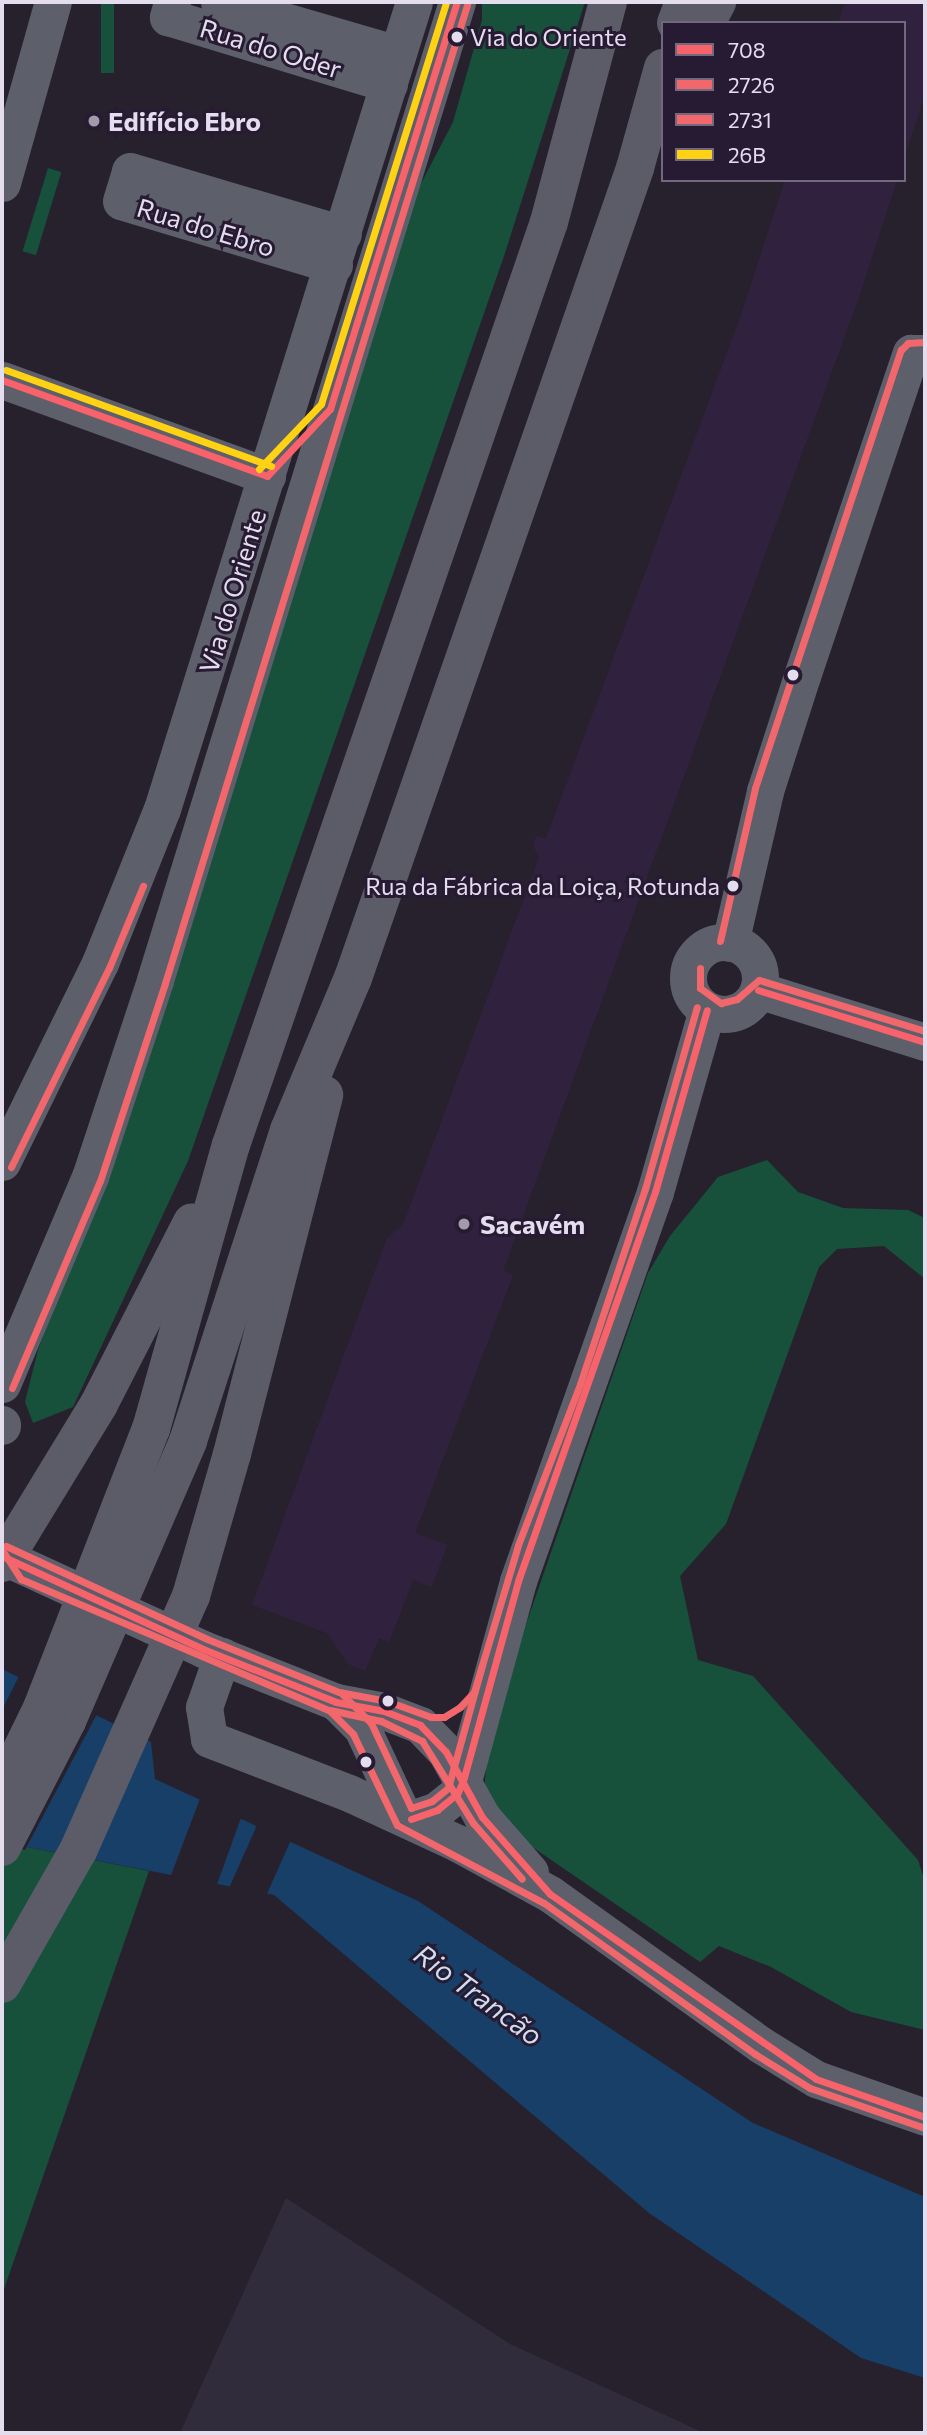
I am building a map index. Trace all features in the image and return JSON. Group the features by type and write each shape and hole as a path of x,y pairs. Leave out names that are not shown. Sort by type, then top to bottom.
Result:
{"highway":[{"path":"2,1790 42,1708 151,1429 231,1145 550,222 608,2"},
{"path":"579,107 629,2"},
{"path":"677,21 684,2"},
{"path":"707,21 716,2"},
{"path":"2,1847 68,1721 188,1441 289,1130 353,978 635,168 661,75"},
{"path":"635,168 661,115"},
{"path":"2,1984 78,1851 191,1596 232,1454 353,978"},
{"path":"9,1563 99,1404 231,1145"}],"street":[{"path":"2,183 53,2"},
{"name":"Rua do Oder","path":"172,2 168,17 393,69"},
{"name":"Rua do Oder","path":"219,2 393,69"},
{"name":"Via do Oriente","path":"2,1162 100,963 162,809 339,250 414,2"},
{"name":"Via do Oriente","path":"2,1384 90,1177 457,2"},
{"name":"Rua do Ebro","path":"130,171 339,250 121,201 130,171"},
{"path":"730,943 765,791 802,676 911,353 925,353"},
{"path":"2,380 267,476"},
{"path":"267,476 330,409"},
{"path":"267,476 284,556"},
{"path":"730,943 751,955 757,965 758,990 752,1000 731,1014 707,1010 690,991 690,967 706,947 730,943"},
{"path":"758,990 925,1042"},
{"path":"407,1818 438,1810 457,1794 463,1782 483,1697 528,1549 590,1388 655,1192 707,1010"},
{"path":"2,1530 9,1563 335,1702 384,1711 420,1725 447,1727 483,1697"},
{"path":"222,1656 204,1707 209,1738 407,1818 550,1894 761,2045 816,2078 925,2117"},
{"path":"335,1702 362,1728 407,1818"},
{"path":"420,1725 446,1752 482,1817 550,1894"}],"shaded area":[{"path":"845,2 925,2 925,94 906,152 906,21 839,21"},
{"path":"784,182 896,182 858,300 503,1271 513,1275 415,1533 447,1545 432,1587 413,1580 389,1642 379,1638 365,1671 348,1664 327,1633 252,1605 387,1238 403,1225 539,858 533,845 536,836 546,839 741,315"},
{"path":"286,2198 510,2344 704,2433 180,2433"}],"green space":[{"path":"101,2 114,2 114,73 101,73"},
{"path":"482,2 585,2 504,256 188,1161 73,1407 33,1423 25,1402 38,1350 101,1181 414,197 453,122 482,20"},
{"path":"48,168 61,172 36,255 23,251"},
{"path":"767,1160 798,1192 843,1208 908,1210 925,1218 925,1279 884,1246 837,1249 819,1267 726,1524 680,1576 698,1660 753,1676 918,1860 925,1882 925,2030 851,2012 771,1967 719,1946 700,1962 509,1831 484,1791 487,1756 523,1633 648,1273 670,1236 718,1177"},
{"path":"2,1842 149,1871 2,2295"}],"water":[{"name":"Rio Trancão","path":"2,1669 151,1742 155,1779 418,1901 753,2123 925,2197 925,2378 861,2358 649,2213 274,1895 2,1842"}],"pier":[{"path":"20,1674 98,1712 25,1850 2,1845 2,1710"},
{"path":"201,1796 242,1815 216,1887 170,1878"},
{"path":"258,1823 292,1838 263,1904 229,1889"}],"transit line":[{"name":"26B","path":"259,469 321,404 446,2"},
{"name":"708","path":"267,476 330,409 457,2"},
{"name":"2726","path":"12,1388 100,1181 165,983 467,5"},
{"name":"2731","path":"720,941 755,788 901,350 908,343 925,342"},
{"name":"26B","path":"6,370 271,466"},
{"name":"708","path":"2,380 267,476"},
{"name":"2726","path":"11,1167 109,968 143,886"},
{"name":"2731","path":"700,968 700,988 721,1003 737,999 759,980 925,1031"},
{"name":"708","path":"758,990 925,1042"},
{"name":"2731","path":"6,1546 207,1639 339,1692 387,1701 431,1717 444,1717 460,1707 474,1692 518,1545 580,1384 645,1189 697,1007"},
{"name":"708","path":"411,1819 437,1810 457,1794 463,1781 518,1581 655,1192 707,1010"},
{"name":"2726","path":"2,1550 21,1579 330,1711 353,1734 397,1825 544,1903 755,2054 810,2088 922,2127"},
{"name":"708","path":"2,1556 203,1649 336,1702 384,1711 420,1725 446,1752 482,1817 550,1894 816,2079 925,2117"},
{"name":"2731","path":"343,1695 371,1723 411,1808 432,1801 448,1788 482,1665"},
{"name":"2726","path":"330,1710 381,1721 422,1741 473,1823 522,1879"}],"place":[{"name":"Via do Oriente","path":"457,37"},
{"name":"Edifício Ebro","path":"94,121"},
{"name":"Rua da Fábrica da Loiça, Rotunda","path":"733,886"},
{"name":"Sacavém","path":"464,1224"}]}
